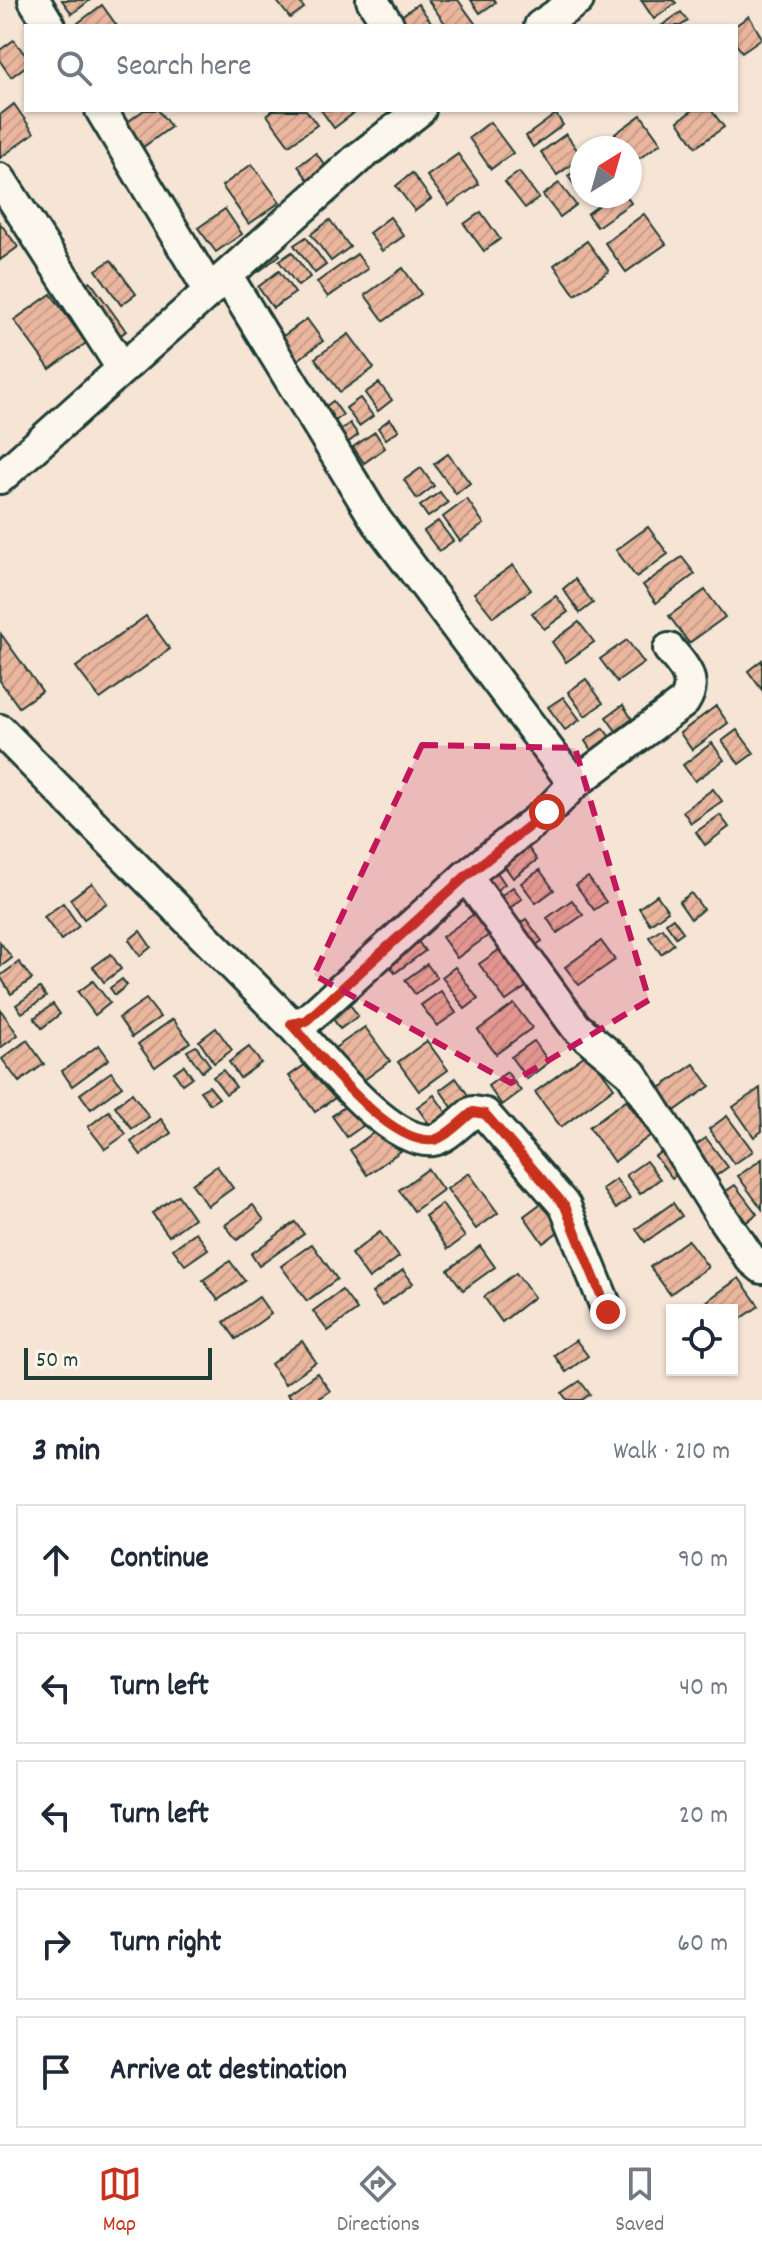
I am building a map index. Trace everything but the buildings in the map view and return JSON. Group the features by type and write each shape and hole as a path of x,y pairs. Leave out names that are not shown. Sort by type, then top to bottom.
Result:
{"street":[{"path":"34,0 49,24"},
{"path":"372,0 388,24"},
{"path":"543,24 578,0"},
{"path":"102,112 376,520 574,784"},
{"path":"0,478 356,160 417,112"},
{"path":"0,179 122,368"},
{"path":"291,1024 306,1021 466,876 547,812 574,784 684,702 691,692 691,680 669,649"},
{"path":"0,730 369,1107 402,1133 420,1140 437,1140 473,1112 485,1114 565,1206 608,1312"},
{"path":"466,876 576,1027 631,1073 720,1214 750,1258 762,1268"}],"highlighted area":[{"path":"422,745 575,748 649,1000 511,1083 314,975"}],"route":[{"path":"547,812 466,876 306,1021 291,1024 369,1107 402,1133 420,1140 437,1140 473,1112 485,1114 565,1206 608,1312"}]}
